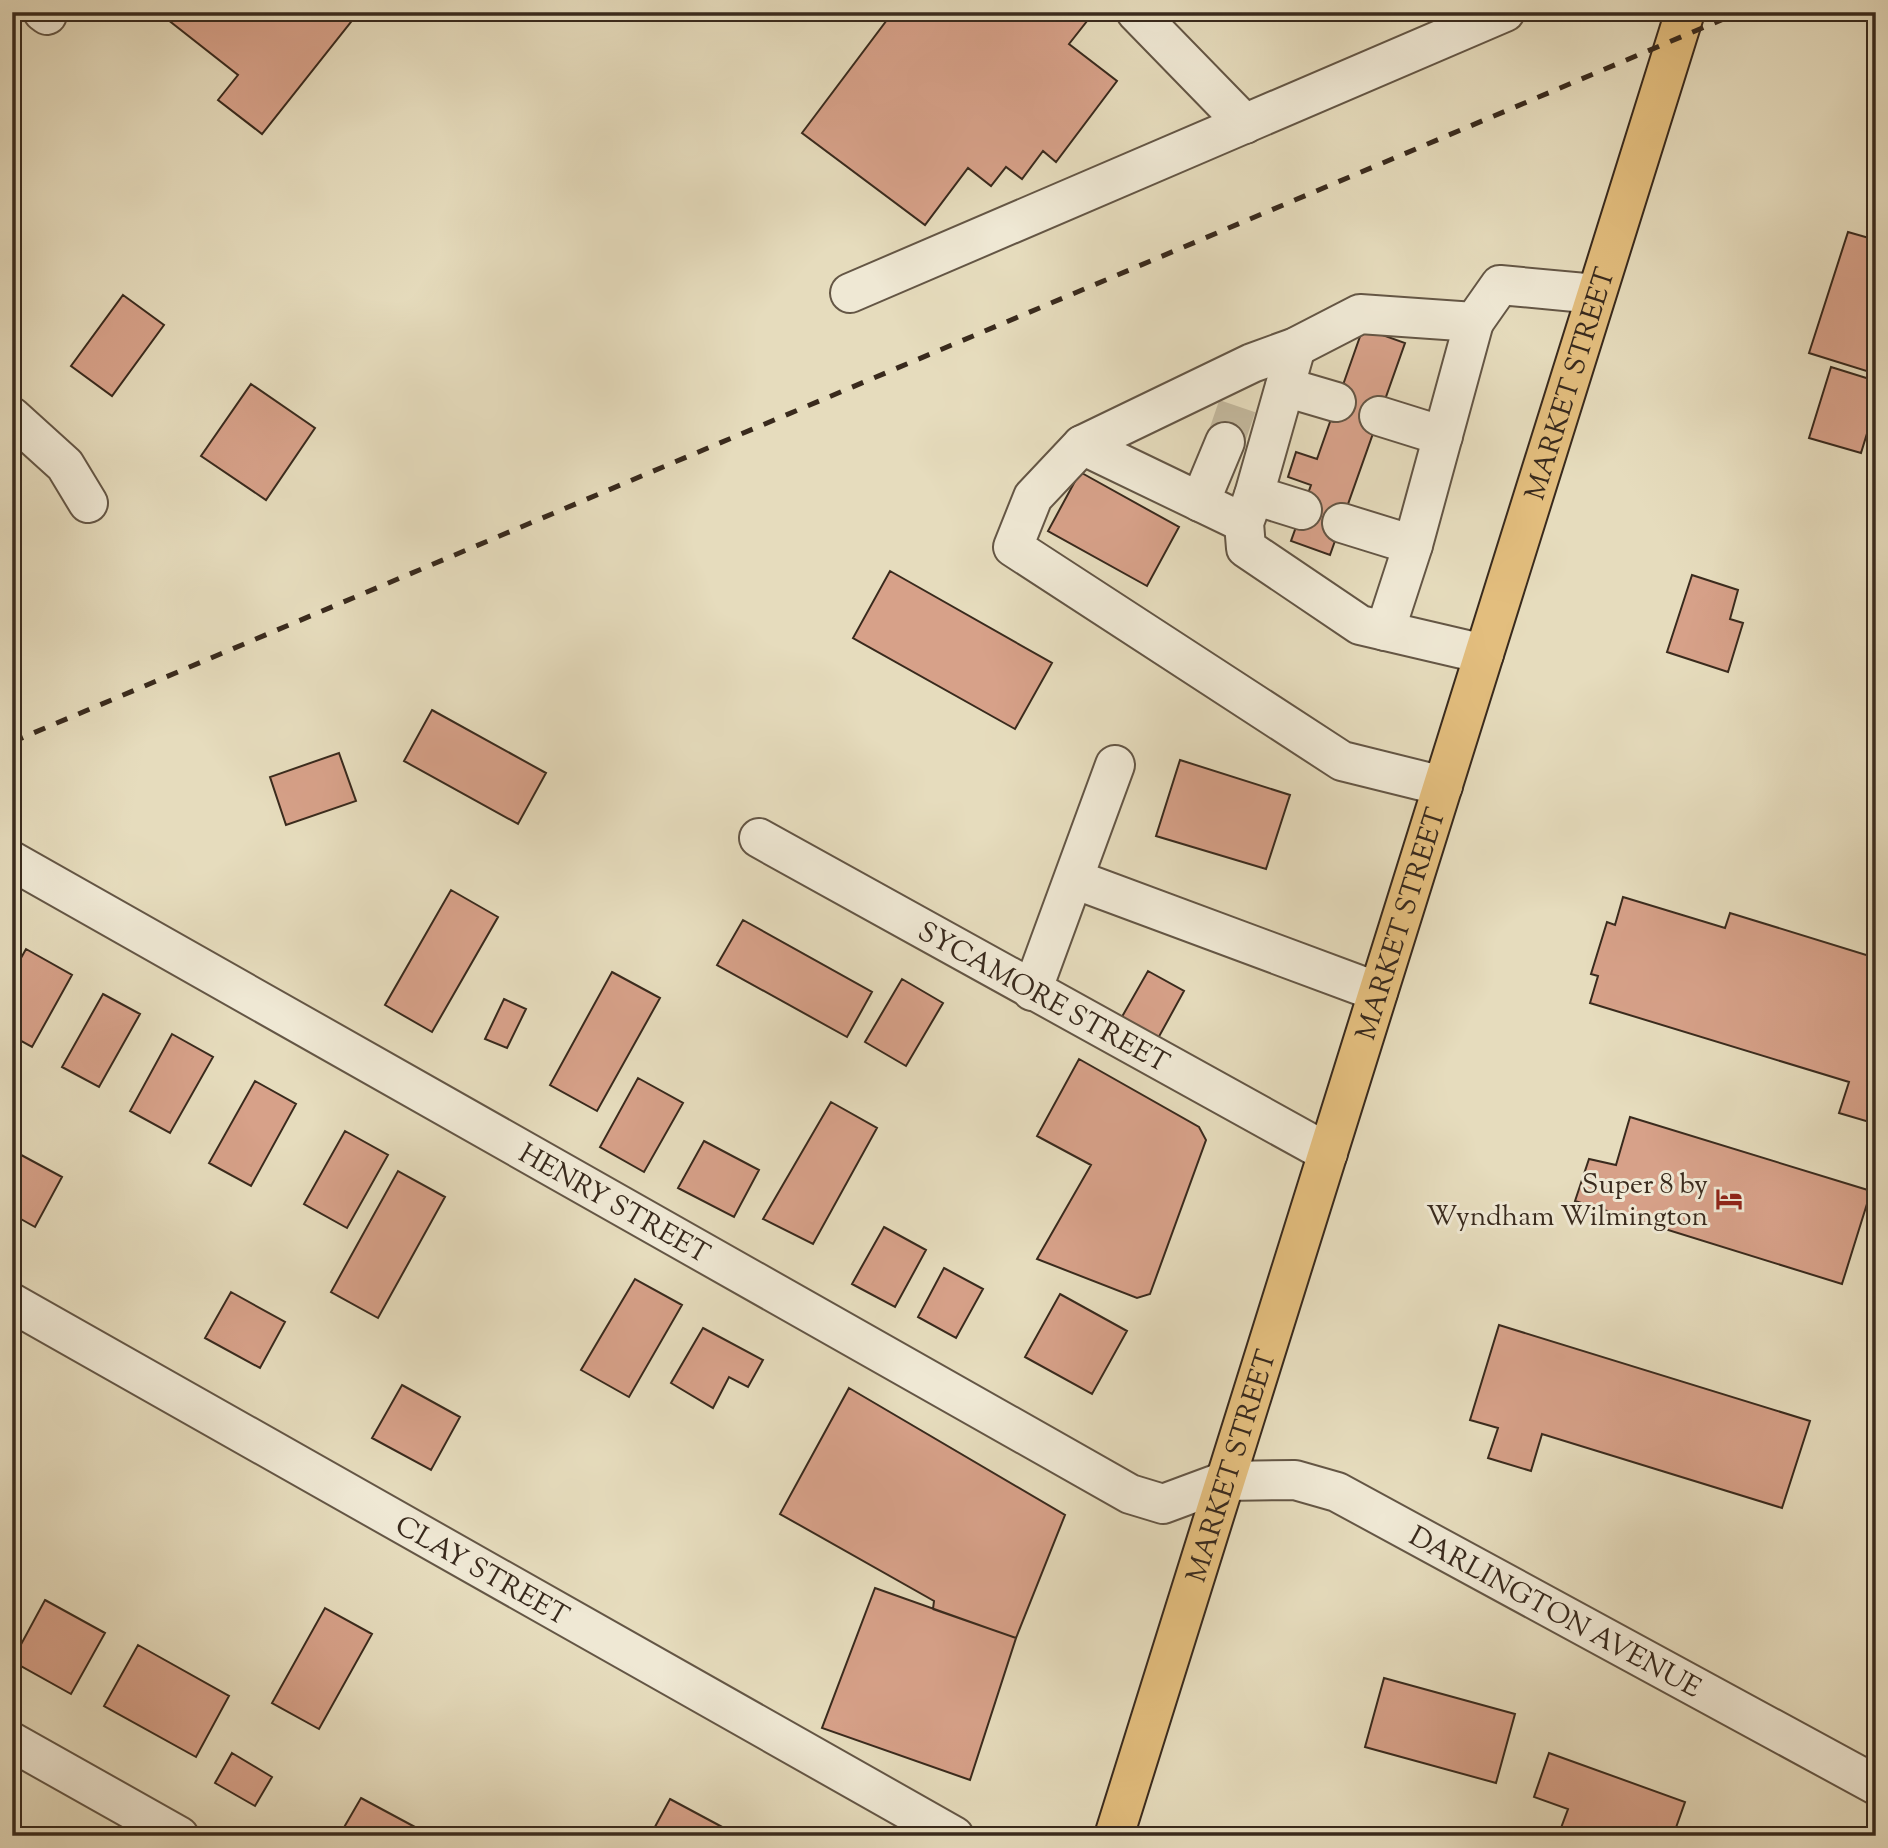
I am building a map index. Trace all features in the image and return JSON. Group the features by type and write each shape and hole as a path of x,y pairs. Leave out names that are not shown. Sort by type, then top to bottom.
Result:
{"main road":[{"name":"MARKET STREET","path":"1114,1836 1685,12"}],"street":[{"path":"1136,12 1245,124"},
{"path":"850,293 1505,12"},
{"path":"1385,631 1413,545 1474,322 1500,285 1596,294"},
{"path":"1443,786 1342,761 1013,547 1033,497 1082,445 1246,380 1297,347 1360,314 1474,322"},
{"path":"1297,347 1249,509 1246,548 1360,625 1484,654"},
{"path":"1285,387 1336,402"},
{"path":"1379,416 1443,436"},
{"path":"12,417 65,466 88,503"},
{"path":"1200,502 1226,442"},
{"path":"1082,445 1200,502 1249,509 1302,510"},
{"path":"1342,523 1413,545"},
{"path":"1032,991 1115,765"},
{"name":"SYCAMORE STREET","path":"759,838 1328,1153"},
{"name":"HENRY STREET","path":"12,861 1130,1494 1163,1504 1225,1481"},
{"path":"1074,878 1378,992"},
{"name":"CLAY STREET","path":"12,1303 954,1836"},
{"name":"DARLINGTON AVENUE","path":"1225,1481 1295,1480 1337,1492 1876,1785"},
{"path":"12,1742 179,1836"}],"building":[{"path":"158,12 358,13 262,134 218,100 238,75"},
{"path":"893,12 1085,12 1091,16 1069,44 1117,81 1056,162 1043,151 1022,179 1006,167 991,186 968,168 925,225 802,133"},
{"path":"1876,210 1876,233 1870,231"},
{"path":"1848,232 1876,240 1876,374 1809,353"},
{"path":"123,295 164,325 112,396 71,366"},
{"path":"1363,328 1405,343 1330,555 1291,541 1311,485 1288,477 1296,452 1317,459"},
{"path":"1831,367 1876,381 1876,404 1861,453 1809,438"},
{"path":"251,384 315,428 266,500 201,456"},
{"path":"1080,472 1179,527 1147,586 1048,531"},
{"path":"890,571 1052,663 1015,729 853,638"},
{"path":"1692,575 1738,590 1730,619 1743,623 1728,672 1667,652"},
{"path":"432,710 546,773 518,824 404,761"},
{"path":"339,753 356,801 286,825 270,777"},
{"path":"1180,760 1290,795 1266,869 1156,836"},
{"path":"451,890 498,917 432,1032 385,1005"},
{"path":"1623,897 1725,928 1730,913 1876,958 1876,1124 1839,1113 1849,1082 1590,1003 1598,976 1591,974 1607,922 1615,925"},
{"path":"743,920 872,992 847,1037 717,965"},
{"path":"26,949 72,975 32,1047 12,1036 12,974"},
{"path":"1148,971 1184,991 1156,1042 1119,1022"},
{"path":"612,972 660,998 597,1111 550,1085"},
{"path":"902,979 943,1003 906,1066 865,1042"},
{"path":"103,994 140,1014 99,1087 62,1067"},
{"path":"504,999 526,1009 507,1048 485,1039"},
{"path":"172,1034 213,1057 170,1133 130,1111"},
{"path":"1079,1059 1199,1127 1206,1140 1150,1294 1137,1298 1037,1259 1091,1165 1037,1136"},
{"path":"638,1078 683,1103 644,1172 600,1147"},
{"path":"255,1081 296,1104 251,1186 209,1163"},
{"path":"831,1102 877,1128 813,1244 763,1219"},
{"path":"1630,1117 1871,1191 1842,1284 1575,1201 1589,1159 1616,1165"},
{"path":"345,1131 388,1155 347,1228 304,1204"},
{"path":"704,1141 759,1170 734,1217 678,1188"},
{"path":"12,1150 62,1177 35,1227 12,1214"},
{"path":"398,1171 445,1197 378,1318 331,1292"},
{"path":"884,1227 926,1250 895,1307 852,1284"},
{"path":"944,1268 983,1289 956,1338 918,1317"},
{"path":"635,1279 682,1305 629,1397 581,1370"},
{"path":"231,1292 285,1322 260,1368 205,1338"},
{"path":"1060,1294 1127,1331 1092,1394 1025,1357"},
{"path":"1499,1325 1810,1421 1782,1508 1542,1434 1531,1471 1488,1458 1498,1428 1470,1420"},
{"path":"703,1328 763,1360 748,1387 729,1377 713,1408 671,1383"},
{"path":"402,1385 460,1417 431,1470 372,1438"},
{"path":"849,1388 1065,1515 1016,1638 933,1609 934,1601 780,1514"},
{"path":"875,1588 1016,1638 970,1780 822,1728"},
{"path":"45,1600 105,1633 71,1694 12,1661"},
{"path":"325,1608 372,1634 319,1729 272,1703"},
{"path":"138,1645 229,1696 196,1757 104,1706"},
{"path":"1384,1678 1515,1714 1496,1783 1365,1747"},
{"path":"232,1753 272,1777 255,1806 215,1783"},
{"path":"1549,1753 1685,1802 1673,1836 1558,1836 1568,1809 1534,1797"},
{"path":"361,1798 415,1827 410,1836 339,1836"},
{"path":"670,1799 739,1836 650,1836"}],"tunnel":[{"path":"1225,442 1240,398"}],"railway":[{"path":"12,742 1740,12"}],"place":[{"name":"Super 8 by Wyndham Wilmington","path":"1729,1199"}]}
